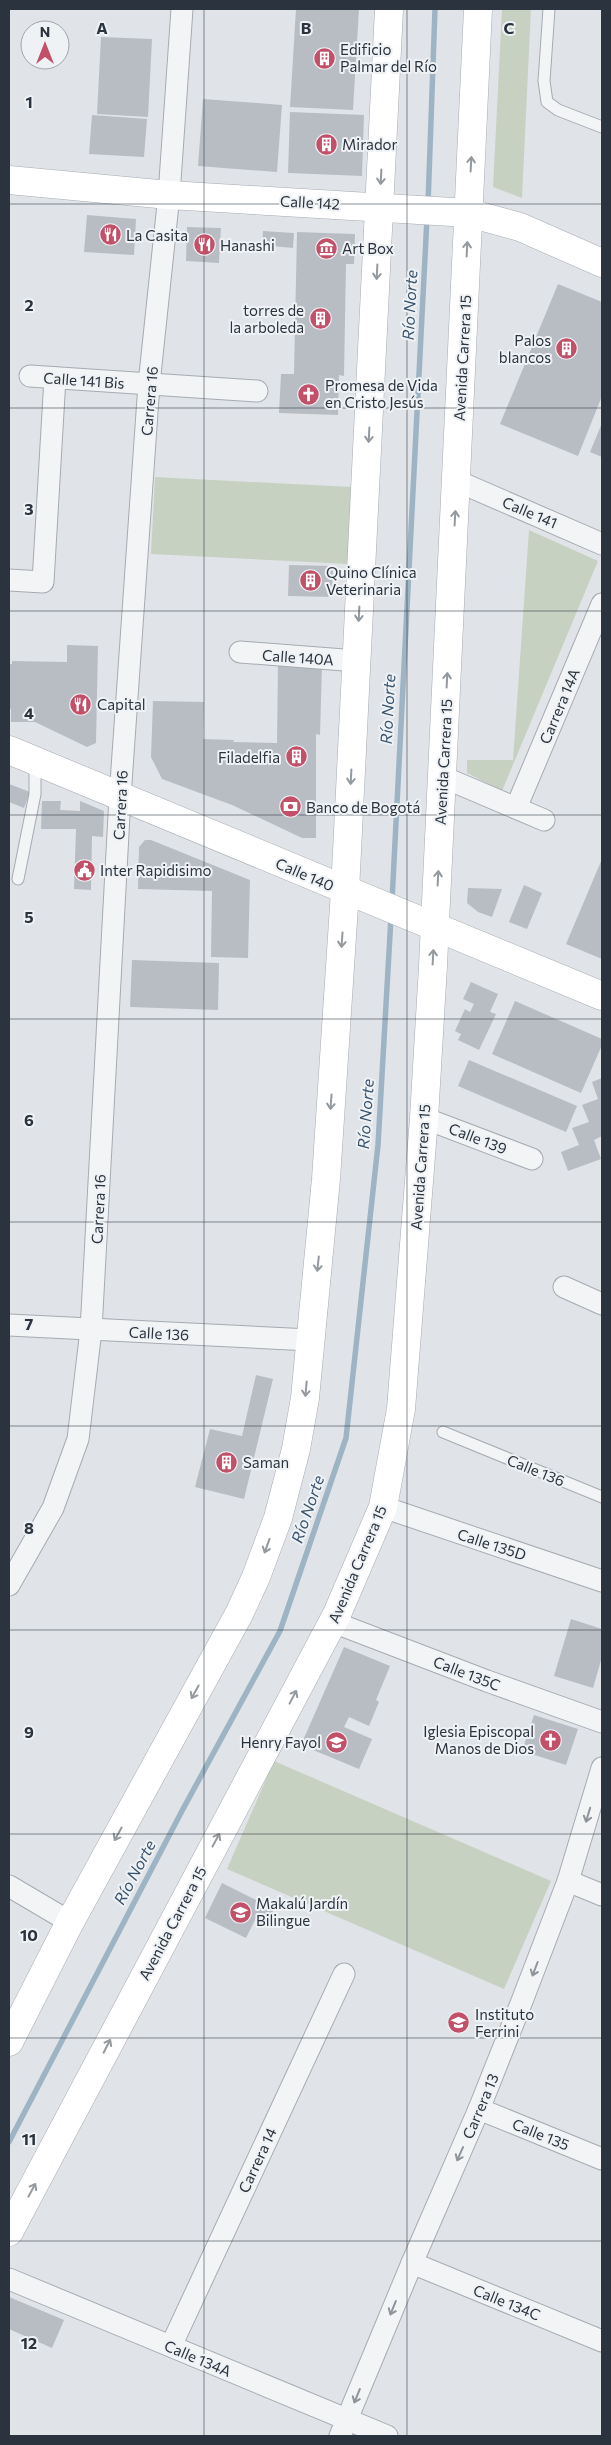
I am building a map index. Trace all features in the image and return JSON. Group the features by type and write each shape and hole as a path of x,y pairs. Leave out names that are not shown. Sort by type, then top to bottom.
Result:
{"main road":[{"path":"9,2042 70,1922 239,1614 256,1577 278,1518 296,1449 305,1398 352,894 357,661 385,207 389,9"},
{"name":"Avenida Carrera 15","path":"9,2232 332,1622 383,1507 401,1409 424,1118 429,924 443,777 457,481 463,212 478,9"},
{"name":"Calle 142","path":"9,180 169,195 463,212 520,227 602,263"},
{"name":"Calle 140","path":"9,750 352,894 602,996"}],"street":[{"name":"Carrera 16","path":"9,1585 53,1508 78,1439 91,1330 120,797 149,384 169,195 182,9"},
{"name":"Calle 141 Bis","path":"30,376 257,391"},
{"path":"9,580 43,582 55,378"},
{"name":"Calle 141","path":"457,481 602,544"},
{"name":"Carrera 14A","path":"516,808 602,604"},
{"name":"Calle 140A","path":"240,652 357,661"},
{"path":"443,777 544,820"},
{"name":"Calle 139","path":"424,1118 532,1159"},
{"path":"564,1287 602,1304"},
{"name":"Calle 136","path":"9,1325 310,1340"},
{"name":"Calle 135D","path":"383,1507 602,1581"},
{"name":"Calle 135C","path":"332,1622 602,1722"},
{"name":"Carrera 13","path":"344,2428 412,2263 480,2109 568,1881 602,1768"},
{"path":"568,1881 602,1895"},
{"path":"9,1886 70,1922"},
{"name":"Carrera 14","path":"171,2346 344,1974"},
{"name":"Calle 135","path":"480,2109 602,2159"},
{"name":"Calle 134C","path":"412,2263 602,2341"},
{"name":"Calle 134A","path":"9,2280 171,2346 344,2428 387,2436"}],"lane":[{"path":"549,9 544,81 547,102 558,110 602,127"},
{"path":"18,879 35,794 35,762"},
{"name":"Calle 136","path":"443,1432 602,1497"}],"green space":[{"path":"502,9 531,9 522,198 493,187"},
{"path":"155,477 352,487 348,564 151,554"},
{"path":"529,530 598,561 502,791 467,773 467,760 513,760"},
{"path":"274,1761 551,1881 504,1989 227,1869"}],"building":[{"name":"Edificio Palmar del Río","path":"296,9 359,9 353,110 290,107"},
{"path":"101,37 152,39 148,117 97,114"},
{"path":"203,99 282,105 277,172 198,166"},
{"name":"Mirador","path":"290,112 364,115 362,176 288,173"},
{"path":"92,115 147,119 144,157 89,154"},
{"name":"La Casita","path":"87,215 136,219 134,255 84,252"},
{"name":"Hanashi","path":"187,227 221,228 219,263 186,261"},
{"path":"263,231 294,233 293,248 262,245"},
{"path":"297,232 355,234 354,264 346,264 344,376 339,375 338,415 279,413 281,374 294,374"},
{"name":"Palos blancos","path":"558,284 602,302 602,396 578,456 500,424"},
{"path":"602,423 602,457 590,452"},
{"name":"Quino Clínica Veterinaria","path":"289,565 333,566 332,597 288,596"},
{"path":"67,645 98,646 96,743 87,747 35,722 11,722 11,709 9,708 9,664 12,664 12,661 67,662"},
{"path":"278,663 322,664 320,735 316,734 316,838 302,838 232,805 162,779 151,757 153,701 204,702 203,739 277,743"},
{"path":"9,784 30,792 24,808 9,802"},
{"path":"42,801 61,801 60,810 80,811 80,801 104,811 103,837 92,836 91,890 74,889 76,829 41,829"},
{"path":"145,840 151,840 250,880 248,958 211,957 212,891 138,889 139,847"},
{"path":"602,859 602,959 566,944"},
{"path":"524,885 542,893 527,929 509,922"},
{"path":"468,888 502,889 492,917 478,912 467,903"},
{"path":"132,960 219,963 218,1010 130,1007"},
{"path":"471,982 498,994 490,1012 496,1014 479,1050 458,1040 461,1034 455,1031 465,1009 470,1012 474,1004 463,999"},
{"path":"515,1001 602,1039 602,1045 581,1093 492,1054"},
{"path":"469,1060 577,1106 566,1132 458,1086"},
{"path":"602,1078 602,1136 594,1140 601,1159 568,1171 561,1152 579,1145 572,1128 589,1122 582,1105 598,1099 592,1082"},
{"name":"Saman","path":"256,1375 273,1379 244,1499 195,1487 210,1429 242,1436"},
{"path":"571,1619 602,1629 602,1657 593,1688 554,1676"},
{"path":"344,1647 390,1666 376,1700 379,1702 369,1726 349,1717 344,1727 372,1739 359,1769 301,1745"},
{"name":"Iglesia Episcopal Manos de Dios","path":"534,1715 578,1729 566,1765 522,1751"},
{"name":"Makalú Jardín Bilingue","path":"222,1883 274,1909 269,1921 257,1916 246,1938 205,1918"},
{"path":"9,2297 64,2320 52,2348 9,2329"}],"waterway":[{"name":"Río Norte","path":"428,204 435,9"},
{"name":"Río Norte","path":"392,901 427,218"},
{"name":"Río Norte","path":"9,2142 183,1809 280,1631 346,1438 378,1145 391,917"}],"place":[{"name":"Edificio Palmar del Río","path":"324,58"},
{"name":"Mirador","path":"326,144"},
{"name":"La Casita","path":"110,235"},
{"name":"Hanashi","path":"204,245"},
{"name":"Art Box","path":"326,248"},
{"name":"torres de la arboleda","path":"320,319"},
{"name":"Palos blancos","path":"567,349"},
{"name":"Promesa de Vida en Cristo Jesús","path":"309,394"},
{"name":"Quino Clínica Veterinaria","path":"310,581"},
{"name":"Capital","path":"81,704"},
{"name":"Filadelfia","path":"296,757"},
{"name":"Banco de Bogotá","path":"290,807"},
{"name":"Inter Rapidisimo","path":"84,870"},
{"name":"Saman","path":"227,1462"},
{"name":"Iglesia Episcopal Manos de Dios","path":"550,1740"},
{"name":"Henry Fayol","path":"337,1742"},
{"name":"Makalú Jardín Bilingue","path":"240,1912"},
{"name":"Instituto Ferrini","path":"459,2023"}]}
